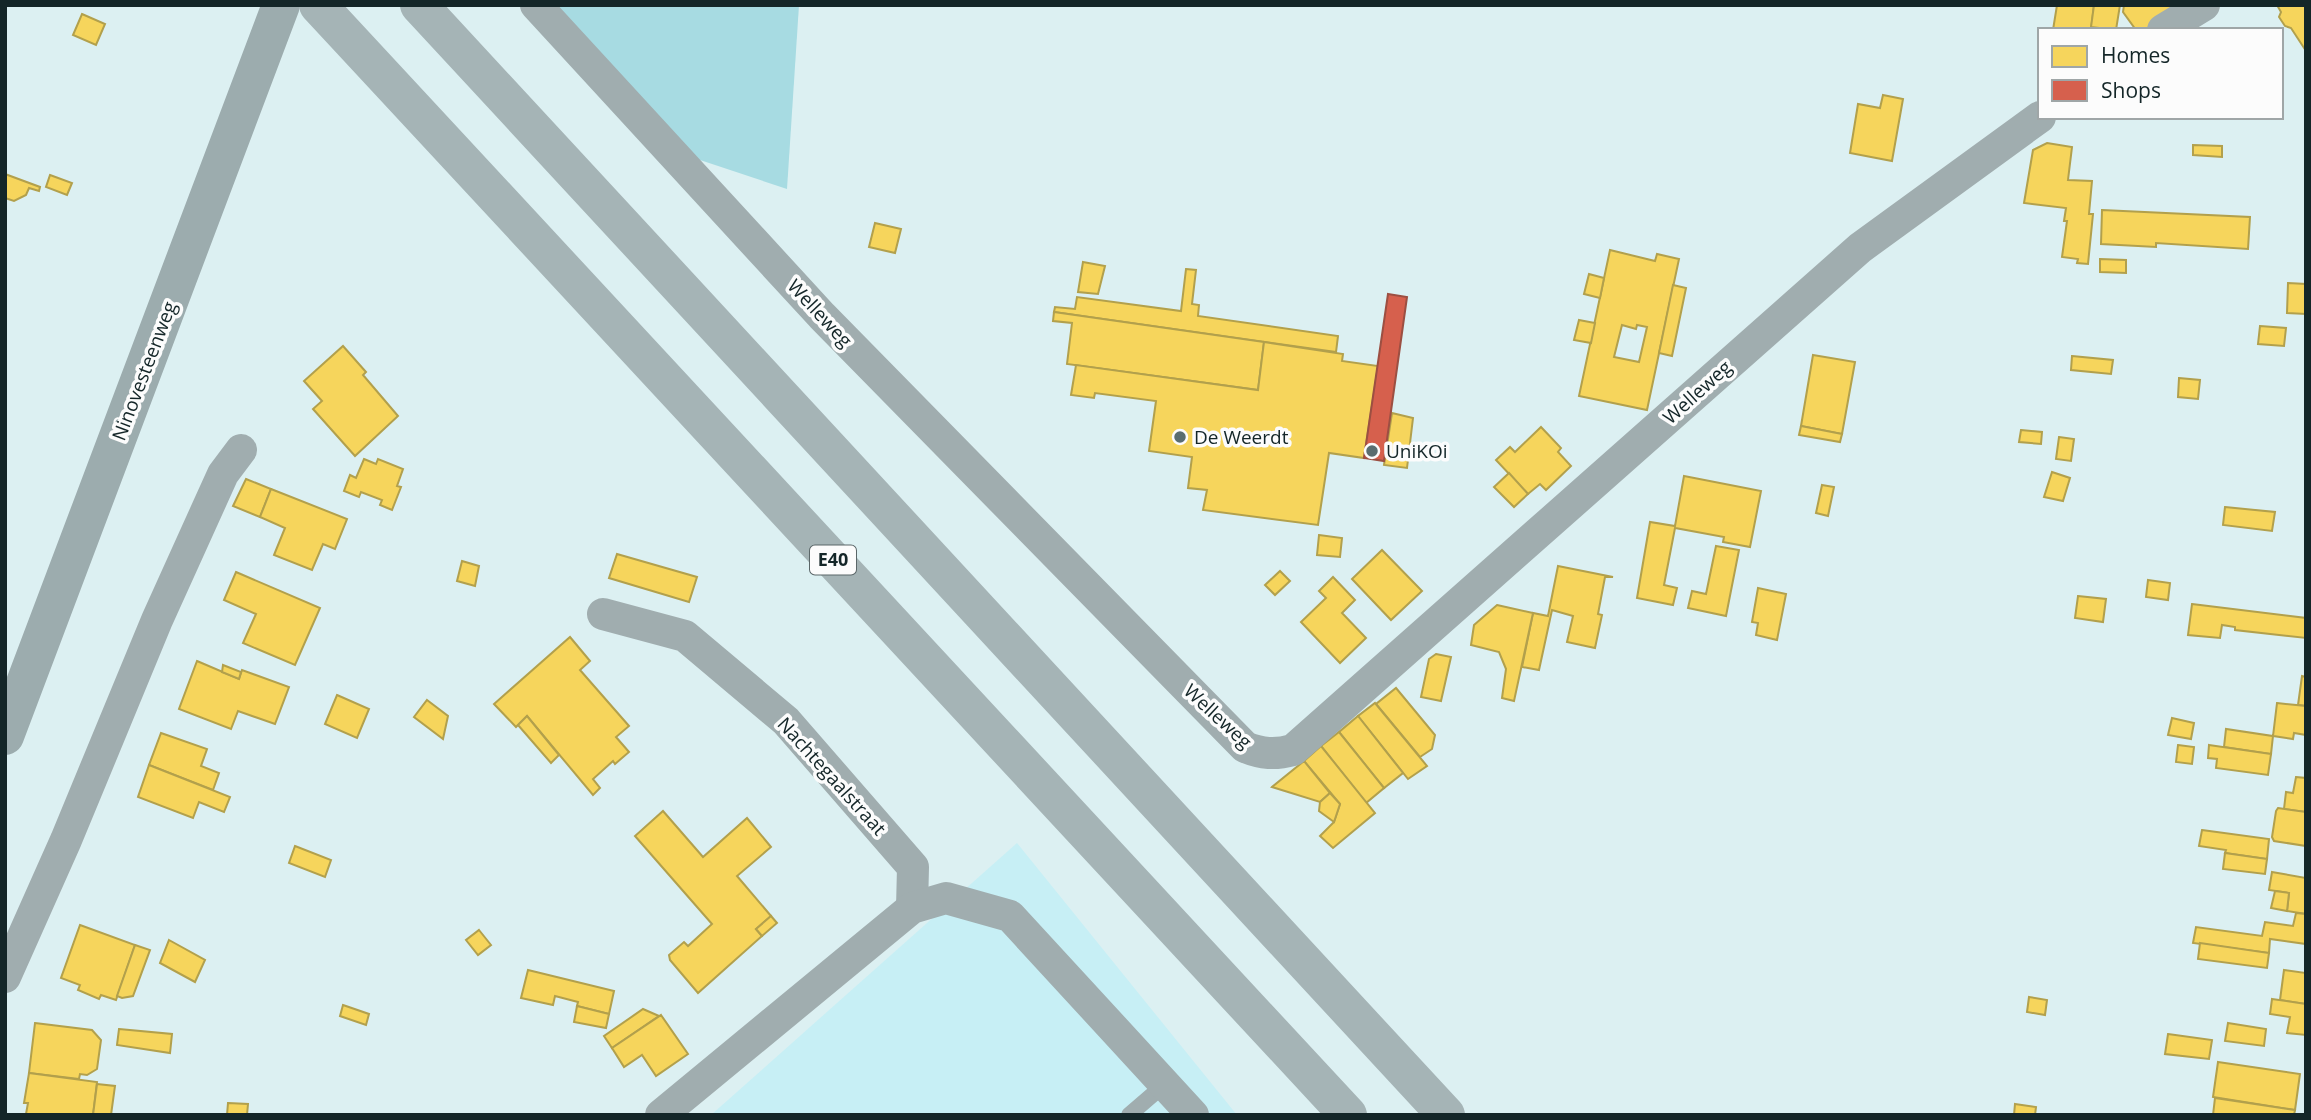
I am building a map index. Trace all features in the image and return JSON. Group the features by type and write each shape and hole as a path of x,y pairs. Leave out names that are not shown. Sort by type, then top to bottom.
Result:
{"highway":[{"name":"E40","path":"318,5 1348,1115"},
{"path":"419,5 1446,1115"}],"main road":[{"name":"Ninovesteenweg","path":"5,736 281,5"}],"street":[{"name":"Welleweg","path":"536,5 822,316 1245,747 1260,753 1278,754 1293,750 1860,248 2038,118"},
{"path":"2165,28 2204,5"},
{"path":"5,977 66,841 157,620 223,474 241,450"},
{"name":"Nachtegaalstraat","path":"603,614 685,636 786,721 913,867 912,908"},
{"path":"661,1115 912,908 946,898 1010,916 1193,1115"}],"lane":[{"path":"1129,1115 1165,1084"}],"shaded area":[{"path":"551,5 799,5 787,189 688,156"},
{"path":"1017,843 1237,1115 711,1115"}],"building: Homes":[{"path":"2057,5 2094,5 2091,28 2053,28"},
{"path":"2094,5 2120,5 2116,28 2091,27"},
{"path":"2124,5 2180,7 2150,28 2135,28 2123,12"},
{"path":"2277,5 2306,5 2306,51 2291,28 2285,26 2279,17 2281,12"},
{"path":"82,14 105,24 96,45 73,35"},
{"path":"1883,95 1903,99 1892,161 1850,153 1858,104 1880,108"},
{"path":"2047,143 2072,147 2068,180 2092,181 2089,214 2093,214 2088,264 2077,263 2078,259 2062,257 2066,208 2024,203 2033,150"},
{"path":"2193,145 2222,146 2222,157 2193,155"},
{"path":"5,174 40,187 39,191 29,188 26,195 14,201 5,198"},
{"path":"50,175 72,183 67,195 46,187"},
{"path":"2102,210 2250,217 2248,249 2156,243 2156,247 2101,244"},
{"path":"875,223 901,229 895,253 869,247"},
{"path":"1610,250 1655,261 1657,254 1679,259 1647,410 1579,396","holes":["1622,325 1636,329 1637,325 1647,327 1639,362 1614,357"]},
{"path":"2100,259 2126,260 2126,273 2100,272"},
{"path":"1083,262 1105,266 1098,294 1078,292"},
{"path":"1186,269 1196,270 1192,304 1199,305 1198,316 1338,336 1336,352 1054,312 1055,307 1075,309 1077,297 1181,311"},
{"path":"1589,274 1604,278 1600,298 1584,294"},
{"path":"2288,283 2306,284 2306,314 2287,313"},
{"path":"1673,285 1686,288 1672,356 1659,353"},
{"path":"1054,312 1264,342 1258,390 1067,364 1072,323 1053,321"},
{"path":"1579,320 1595,323 1591,343 1574,340"},
{"path":"2260,326 2286,328 2284,346 2258,344"},
{"path":"1264,342 1343,354 1342,361 1378,366 1364,458 1329,453 1318,525 1203,510 1207,490 1188,488 1192,457 1149,451 1156,401 1095,393 1094,398 1071,395 1076,365 1258,390"},
{"path":"343,346 366,372 363,375 398,416 355,456 313,409 322,401 304,381"},
{"path":"1813,355 1855,362 1842,434 1801,426"},
{"path":"2072,356 2113,360 2111,374 2071,370"},
{"path":"2179,378 2200,380 2198,399 2178,397"},
{"path":"1392,413 1413,418 1407,468 1384,465"},
{"path":"1801,426 1842,434 1840,442 1799,435"},
{"path":"1541,427 1561,448 1558,452 1571,466 1546,490 1540,484 1528,494 1496,460 1510,447 1515,452"},
{"path":"2021,430 2042,432 2041,444 2019,442"},
{"path":"2059,437 2074,439 2071,461 2056,459"},
{"path":"364,459 376,464 378,459 403,469 397,486 401,487 392,510 380,505 382,500 361,492 359,497 344,491 350,475 356,478"},
{"path":"2052,472 2070,478 2063,501 2044,497"},
{"path":"1509,473 1528,494 1514,507 1494,487"},
{"path":"1684,476 1761,491 1750,547 1723,542 1724,537 1675,528 1664,585 1677,588 1673,605 1637,598 1650,522 1675,526"},
{"path":"246,479 271,489 260,517 233,506"},
{"path":"1822,485 1834,487 1828,516 1816,513"},
{"path":"271,489 347,519 335,549 323,544 312,570 274,555 285,528 260,517"},
{"path":"2225,507 2275,512 2272,531 2223,525"},
{"path":"1319,535 1342,538 1340,557 1317,555"},
{"path":"1716,546 1739,550 1726,616 1688,608 1692,591 1706,594"},
{"path":"1382,550 1422,591 1391,620 1352,579"},
{"path":"617,554 697,577 689,602 609,578"},
{"path":"462,561 479,566 475,586 457,581"},
{"path":"1558,566 1613,577 1605,577 1598,614 1602,615 1595,648 1567,642 1573,616 1552,610 1539,670 1522,667 1533,613 1548,616"},
{"path":"1280,571 1290,581 1275,595 1265,585"},
{"path":"236,572 320,608 295,665 243,643 256,614 224,600"},
{"path":"1333,577 1355,600 1342,613 1366,638 1340,663 1301,622 1326,598 1319,591"},
{"path":"2148,580 2170,583 2168,600 2146,597"},
{"path":"1758,588 1786,594 1777,640 1756,635 1758,623 1752,622"},
{"path":"2078,596 2106,599 2103,622 2075,618"},
{"path":"2192,604 2306,618 2306,638 2235,630 2235,627 2222,625 2220,638 2188,635"},
{"path":"1497,605 1533,613 1514,701 1502,698 1506,669 1499,652 1471,645 1474,625"},
{"path":"570,637 590,661 580,670 629,726 616,737 629,752 615,764 613,761 593,779 600,788 593,795 527,716 516,727 494,704"},
{"path":"1436,654 1451,657 1441,701 1421,697 1429,659"},
{"path":"197,661 239,679 242,670 289,687 275,724 238,711 231,729 179,709"},
{"path":"223,665 241,672 239,679 222,672"},
{"path":"2302,676 2306,677 2306,706 2298,705"},
{"path":"1396,688 1435,735 1432,749 1420,757 1376,704"},
{"path":"337,695 369,709 357,738 325,724"},
{"path":"427,700 448,716 443,739 414,717"},
{"path":"1375,703 1427,766 1408,779 1358,716"},
{"path":"2277,703 2306,706 2306,735 2294,733 2293,739 2273,736"},
{"path":"527,716 559,755 551,763 518,725"},
{"path":"1358,716 1403,773 1384,788 1339,732"},
{"path":"2172,718 2194,723 2191,739 2168,735"},
{"path":"2226,729 2273,736 2271,754 2224,747"},
{"path":"1339,732 1384,788 1366,803 1321,746"},
{"path":"161,733 207,749 201,766 219,773 213,790 149,765"},
{"path":"2178,745 2194,747 2192,764 2176,762"},
{"path":"2209,745 2271,754 2268,775 2216,768 2217,759 2208,758"},
{"path":"1321,746 1375,813 1333,848 1320,836 1334,822 1340,804 1304,761"},
{"path":"1304,761 1330,793 1320,802 1272,787"},
{"path":"149,765 230,797 224,812 199,802 193,818 138,797"},
{"path":"2296,777 2306,778 2306,812 2284,809 2286,792 2293,793"},
{"path":"1330,793 1340,804 1334,822 1319,811 1320,802"},
{"path":"2278,808 2306,812 2306,846 2274,841 2272,837"},
{"path":"663,811 703,857 747,818 771,847 737,876 771,916 756,929 762,936 698,993 670,960 669,955 684,942 688,946 712,924 635,836"},
{"path":"2202,830 2269,839 2267,859 2199,846"},
{"path":"295,846 331,860 325,877 289,863"},
{"path":"2225,853 2267,859 2265,874 2223,869"},
{"path":"2272,872 2306,878 2306,914 2287,911 2289,893 2269,890"},
{"path":"2275,891 2289,893 2287,911 2271,908"},
{"path":"2296,913 2306,914 2306,944 2270,939 2269,953 2193,943 2196,927 2262,936 2265,922 2293,926"},
{"path":"771,916 777,923 762,936 756,929"},
{"path":"80,925 135,945 116,1000 101,995 99,999 78,990 80,985 61,978"},
{"path":"479,930 491,945 478,955 466,940"},
{"path":"169,940 205,960 195,982 160,963"},
{"path":"2200,943 2269,953 2267,968 2198,959"},
{"path":"135,945 150,950 133,996 122,998 117,996"},
{"path":"528,970 614,991 609,1014 577,1006 578,1002 555,996 553,1005 521,998"},
{"path":"2284,970 2306,973 2306,1004 2280,1000"},
{"path":"2029,997 2047,1000 2045,1015 2027,1012"},
{"path":"2272,999 2306,1004 2306,1035 2287,1033 2290,1017 2270,1014"},
{"path":"343,1005 369,1014 366,1025 340,1016"},
{"path":"577,1006 609,1014 606,1028 574,1022"},
{"path":"643,1009 659,1016 612,1048 604,1036"},
{"path":"661,1015 688,1054 656,1076 642,1055 624,1067 612,1048"},
{"path":"35,1023 92,1030 101,1040 97,1069 87,1075 80,1074 79,1079 29,1073"},
{"path":"2228,1023 2266,1029 2264,1046 2225,1041"},
{"path":"119,1029 172,1034 170,1053 117,1045"},
{"path":"2168,1034 2212,1040 2209,1059 2165,1054"},
{"path":"2218,1062 2300,1074 2295,1110 2213,1097"},
{"path":"29,1073 97,1082 93,1115 23,1115 26,1114 28,1103 24,1103"},
{"path":"97,1084 115,1086 111,1115 93,1115"},
{"path":"2215,1098 2295,1110 2294,1115 2213,1115"},
{"path":"228,1103 248,1104 247,1115 227,1115"},
{"path":"2015,1104 2036,1107 2035,1115 2014,1115"}],"building: Shops":[{"path":"1388,294 1407,297 1384,461 1364,458"}],"place":[{"name":"De Weerdt","path":"1180,437"},
{"name":"UniKOi","path":"1372,451"}]}
